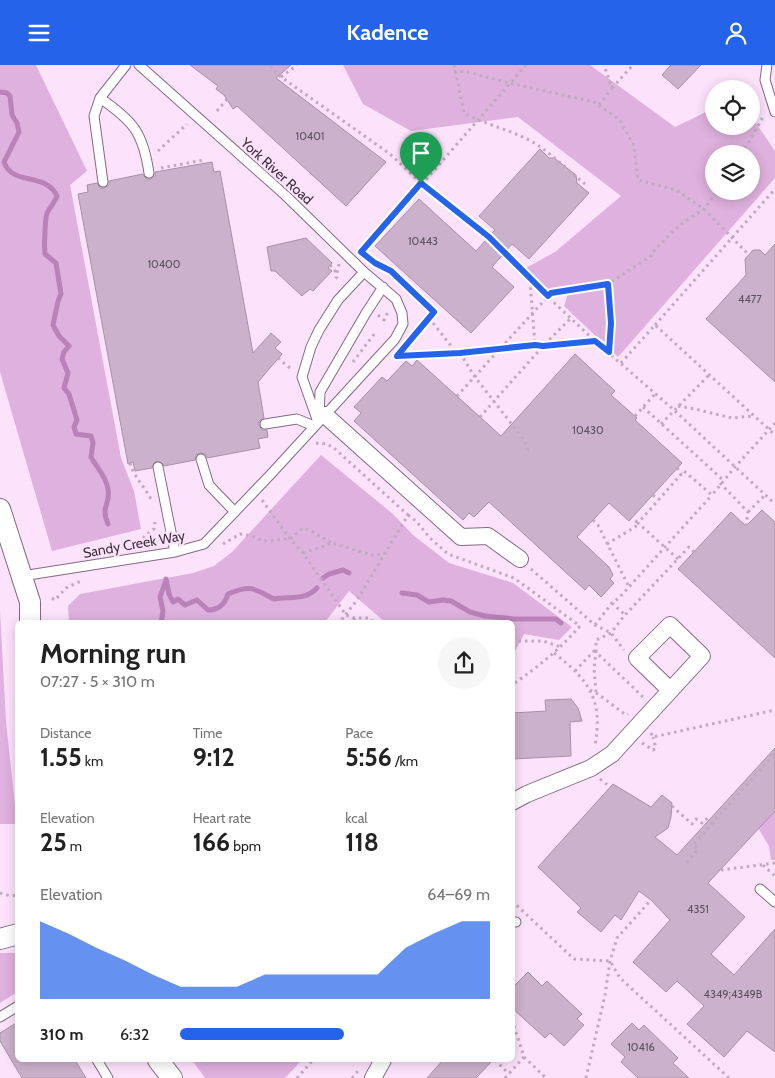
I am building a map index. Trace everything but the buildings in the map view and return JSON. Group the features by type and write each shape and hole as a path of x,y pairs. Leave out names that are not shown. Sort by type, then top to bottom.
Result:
{"street":[{"path":"323,421 461,537 488,537 520,559"},
{"path":"0,509 30,602 30,620"},
{"path":"515,801 527,794 590,768 612,754 702,656 670,625 637,658 670,690"},
{"path":"0,939 15,935"},
{"path":"160,1062 172,1078"},
{"path":"373,1078 382,1062"}],"lane":[{"path":"103,182 94,116 100,97 126,65"},
{"name":"York River Road","path":"139,65 285,195 364,272 396,299"},
{"path":"767,65 765,80 775,112"},
{"path":"100,97 119,111 137,129 146,150 149,173"},
{"path":"323,421 302,377 319,330 338,300 364,272"},
{"path":"323,421 320,392 369,307 383,287"},
{"name":"Sandy Creek Way","path":"22,577 175,552 204,544 323,421 395,339 403,324 402,313 396,299"},
{"path":"266,424 297,419 323,421"},
{"path":"201,459 209,485 235,512"},
{"path":"158,467 175,552"},
{"path":"760,889 775,902"},
{"path":"0,1017 15,1008"},
{"path":"98,1062 108,1078"}],"path":[{"path":"281,77 297,65"},
{"path":"454,65 464,113 539,146 585,184"},
{"path":"390,363 434,312 391,271 375,263 361,252 526,65"},
{"path":"604,65 612,88"},
{"path":"599,105 633,65"},
{"path":"270,66 281,77 390,154 421,183 489,237 530,280 595,341 674,410 775,504"},
{"path":"454,71 594,102 599,105 620,120 634,146 638,180 676,190 704,209 749,255"},
{"path":"217,111 227,99"},
{"path":"747,145 762,117"},
{"path":"158,151 189,122"},
{"path":"161,168 204,160"},
{"path":"621,363 775,189"},
{"path":"457,396 551,293 608,284 651,256 655,249 680,225 704,209 711,200"},
{"path":"330,265 337,273"},
{"path":"530,280 535,345"},
{"path":"608,284 611,323 609,352"},
{"path":"480,417 571,317"},
{"path":"429,318 524,440 529,453"},
{"path":"656,325 775,435"},
{"path":"397,356 458,353 595,341"},
{"path":"661,424 709,375"},
{"path":"635,416 655,393"},
{"path":"678,406 732,417 754,416"},
{"path":"643,407 722,481 748,512"},
{"path":"323,421 314,443 326,444 334,448 416,521 430,538 448,554 514,578 580,626 562,647 515,683"},
{"path":"595,625 612,603 629,587 775,423"},
{"path":"130,463 132,472 143,485 153,503"},
{"path":"677,468 682,473 684,471 712,495"},
{"path":"607,544 635,527 682,473"},
{"path":"653,495 658,500"},
{"path":"746,526 748,512 765,495"},
{"path":"256,506 262,500 346,615 370,618 372,620"},
{"path":"148,556 144,537 154,529 156,515"},
{"path":"342,620 357,600 408,515"},
{"path":"632,518 678,559"},
{"path":"593,520 598,525 629,587"},
{"path":"232,532 220,545 240,534 252,536 262,541 290,539 303,528 313,531 332,543 375,556 385,553"},
{"path":"302,553 332,543"},
{"path":"596,693 594,669 596,640 611,633 625,615 689,547 694,552"},
{"path":"520,559 595,625 611,633 628,654 637,658"},
{"path":"52,597 55,600 66,588 76,582 88,579"},
{"path":"612,603 625,615"},
{"path":"515,641 544,641 562,647"},
{"path":"575,671 596,651"},
{"path":"596,651 645,699 640,705"},
{"path":"554,653 575,671 590,689 595,700 598,725 594,750"},
{"path":"590,689 626,715 630,713"},
{"path":"653,737 775,710"},
{"path":"637,747 642,743 653,750 656,748 650,732"},
{"path":"687,863 698,849 693,845 775,753"},
{"path":"600,778 610,787"},
{"path":"672,806 692,824 696,819 702,823 706,819 712,824"},
{"path":"721,870 775,863"},
{"path":"762,865 775,877"},
{"path":"0,893 15,895"},
{"path":"586,1078 605,995 610,961 617,938 651,900"},
{"path":"515,904 574,959 610,961"},
{"path":"770,935 775,932"},
{"path":"610,961 620,978 729,1078"},
{"path":"515,1029 524,1057 546,1078"},
{"path":"505,1078 524,1057"},
{"path":"296,1078 311,1062"},
{"path":"497,1062 509,1074"}],"shaded area":[{"path":"0,65 36,65 87,171 70,185 121,458 134,491 141,529 52,551 0,372"},
{"path":"343,65 590,65 675,127 705,112 705,135 760,135 760,129 775,151 775,178 760,195 760,145 705,145 705,200 756,200 618,357 564,306 569,291 551,293 524,269 555,252 621,196 518,117 411,131 363,104"},
{"path":"321,455 393,514 413,535 449,563 513,583 572,627 559,640 524,634 515,651 515,620 383,620 349,591 327,620 69,620 68,606 80,594 193,573 214,566 232,552"},
{"path":"0,610 6,722 15,805 15,824 0,824"},
{"path":"775,811 775,860 771,860 769,846 758,828"},
{"path":"0,953 15,953 15,993 0,1003"},
{"path":"193,1062 300,1062 285,1078 205,1078"}],"waterway":[{"path":"0,92 7,93 10,96 12,115 17,123 19,132 4,162 8,170 14,174 45,184 52,188 57,196 47,213 45,239 45,254 56,263 61,294 53,325 59,336 69,346 64,352 62,359 68,373 64,388 69,394 77,420 74,427 76,434 91,436 93,443 91,457 107,484 109,494 105,513 108,524"},
{"path":"323,578 343,570 349,573"},
{"path":"166,579 173,602 178,599 185,605 197,600 208,610 221,606 228,594 242,589 257,590 274,599 307,595 317,588"},
{"path":"162,620 163,611 160,597 166,580"},
{"path":"402,593 417,595 429,602 451,601 470,612 485,616 514,619 556,619 561,623"}],"route":[{"path":"421,183 489,237 548,296 551,293 608,284 611,323 609,352 595,341 460,353 397,356 434,312 391,271 375,263 361,252 421,183"}]}
